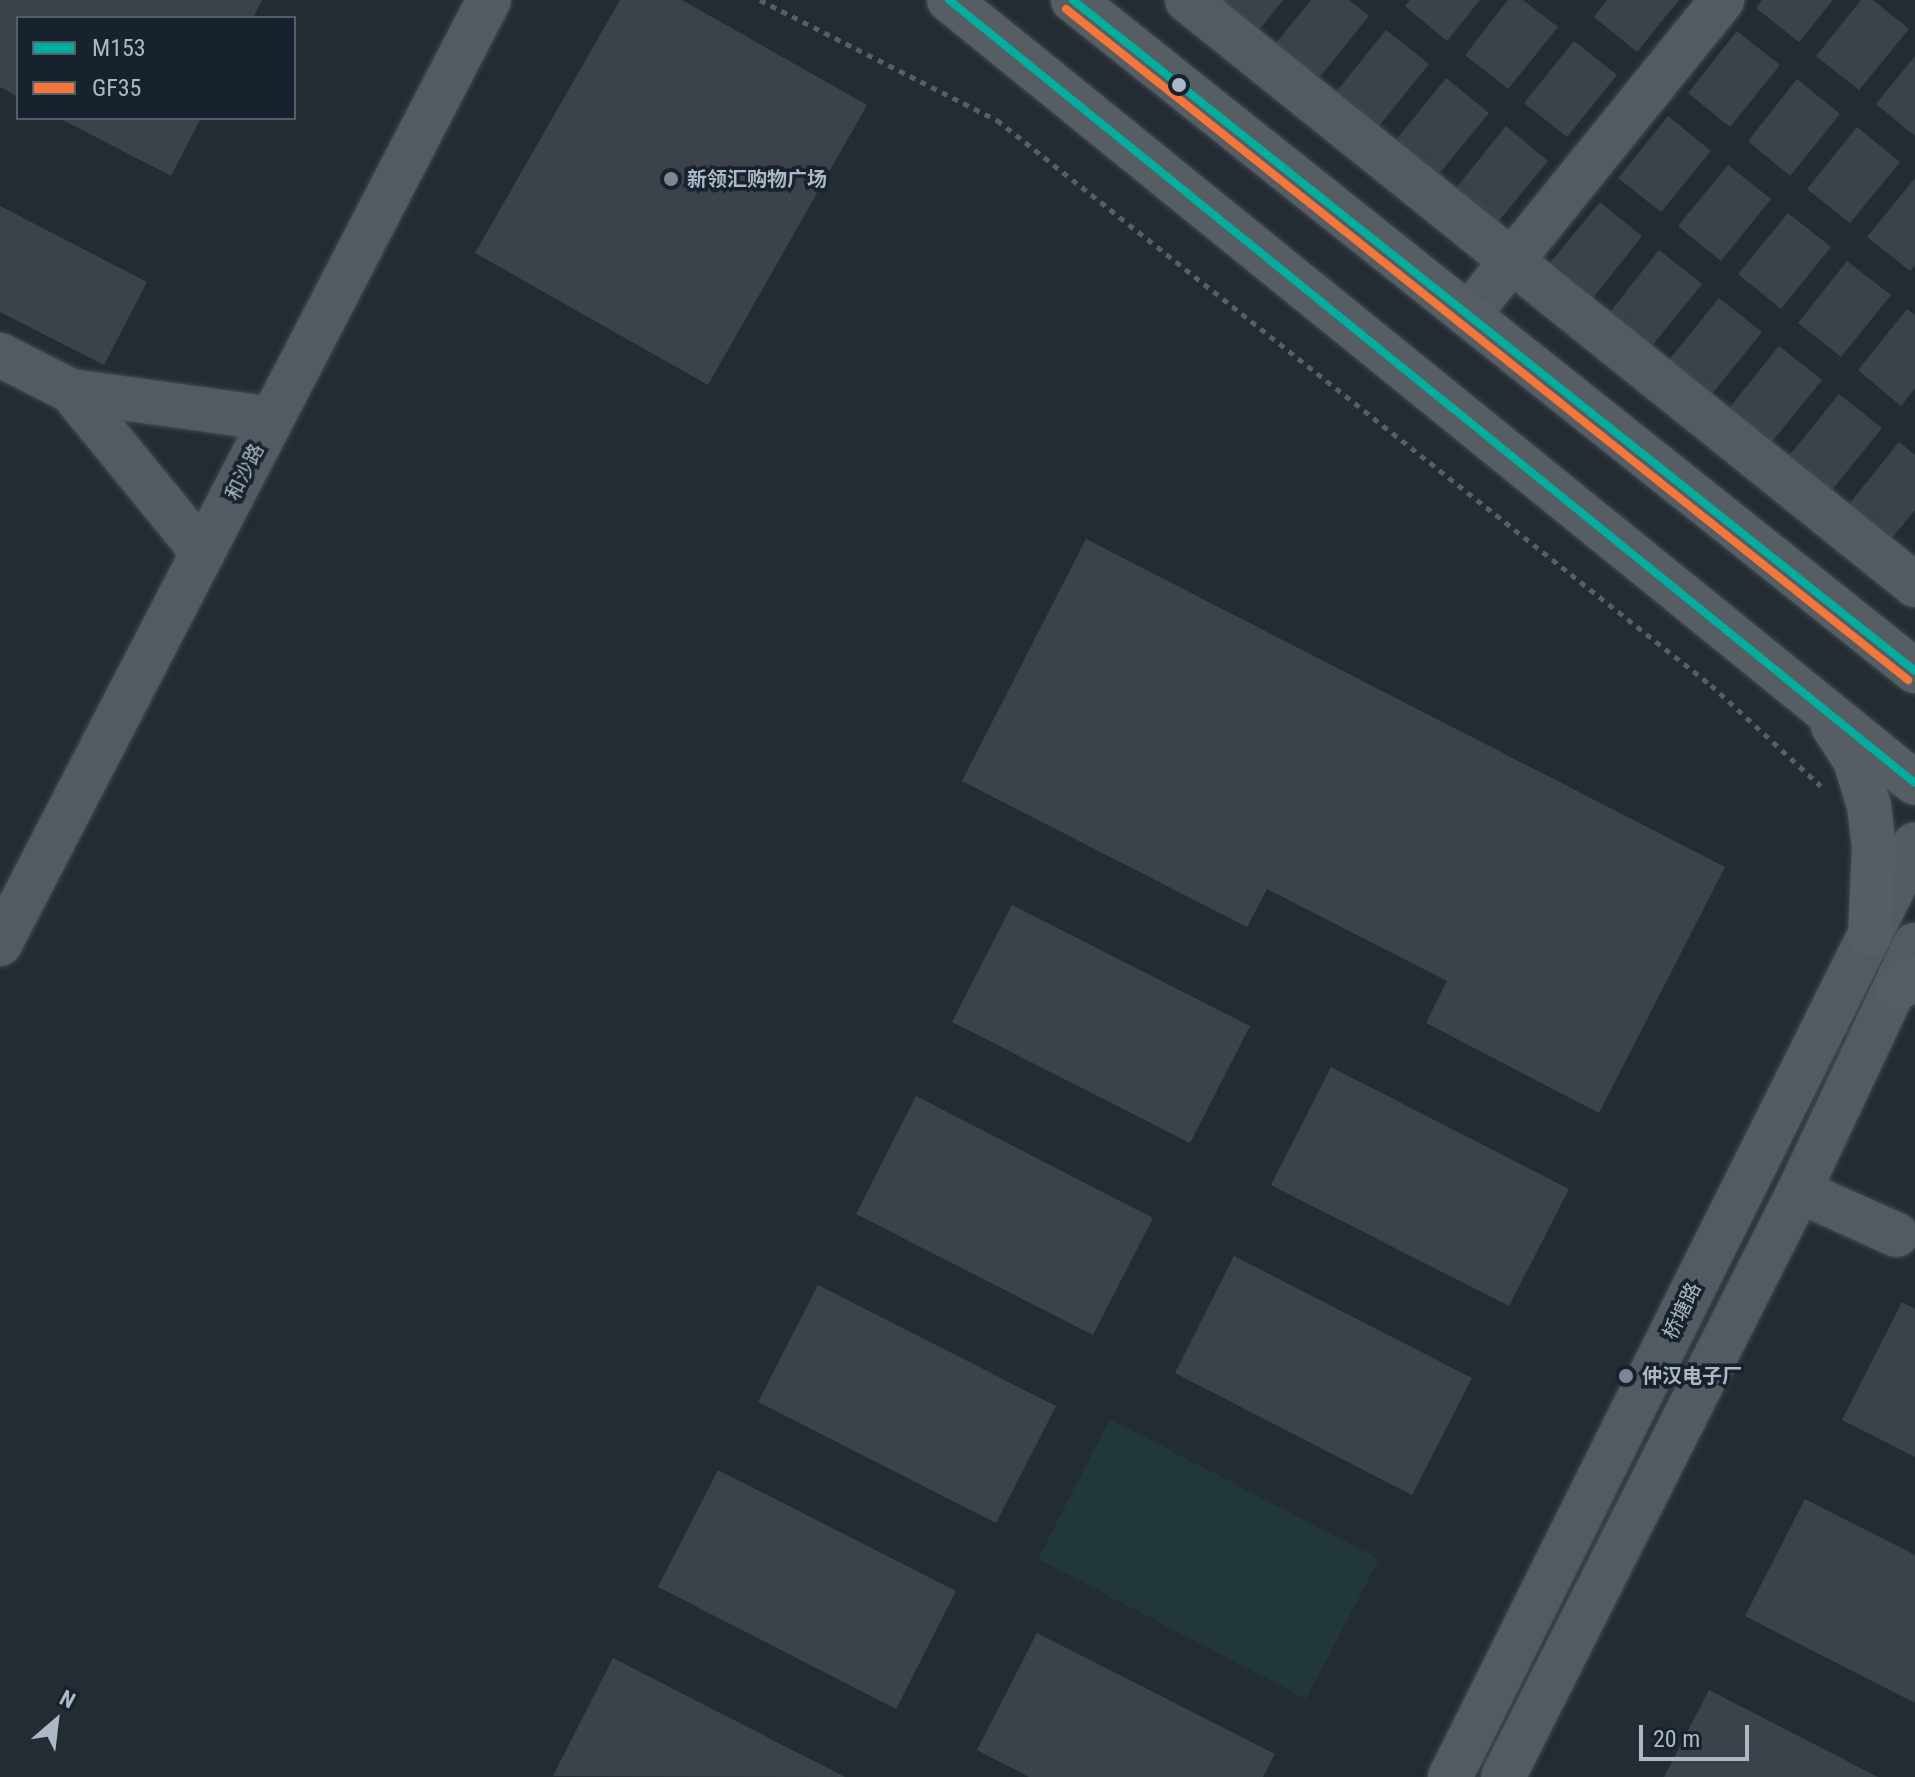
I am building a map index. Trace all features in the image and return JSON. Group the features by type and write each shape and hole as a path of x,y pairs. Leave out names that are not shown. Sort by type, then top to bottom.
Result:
{"main road":[{"path":"949,0 1915,783"},
{"path":"1073,0 1915,671"},
{"path":"1816,701 1855,760 1869,806 1874,847 1870,935"}],"street":[{"name":"和沙路","path":"0,944 489,0"},
{"path":"1187,0 1915,585"},
{"path":"1468,315 1722,0"},
{"path":"0,355 71,391 272,419"},
{"path":"71,391 203,553"},
{"name":"桥塘路","path":"1450,1777 1915,844"},
{"path":"1503,1777 1906,984 1915,945"},
{"path":"1799,1191 1897,1235"}],"path":[{"path":"760,0 997,120 1711,685"}],"green space":[{"path":"1110,1419 1379,1559 1306,1699 1038,1559"}],"building":[{"path":"0,0 262,0 254,16 16,16 16,96 0,87"},
{"name":"新领汇购物广场","path":"620,0 682,0 867,105 708,385 475,253"},
{"path":"1222,0 1283,0 1259,30"},
{"path":"1311,0 1349,0 1369,16 1319,78 1276,43"},
{"path":"1410,0 1480,0 1447,41 1405,6"},
{"path":"1508,0 1523,0 1558,27 1508,89 1465,55"},
{"path":"1607,0 1679,0 1637,52 1594,17"},
{"path":"1762,0 1833,0 1799,42 1756,8"},
{"path":"1861,0 1873,0 1909,29 1859,90 1816,56"},
{"path":"1386,30 1429,64 1379,126 1336,92"},
{"path":"1737,31 1780,65 1730,127 1688,93"},
{"path":"1574,41 1617,75 1567,137 1524,103"},
{"path":"1915,56 1915,136 1876,104"},
{"path":"1446,78 1489,113 1439,174 1396,140"},
{"path":"1797,79 1840,114 1790,176 1748,141"},
{"path":"1668,116 1711,151 1661,212 1618,178"},
{"path":"63,120 200,120 171,176"},
{"path":"1506,126 1548,161 1498,222 1456,188"},
{"path":"1857,127 1900,162 1850,223 1807,189"},
{"path":"1728,165 1771,199 1721,261 1678,226"},
{"path":"1915,178 1915,265 1910,271 1867,237"},
{"path":"1600,202 1642,236 1593,298 1550,263"},
{"path":"0,206 147,282 104,365 0,312"},
{"path":"1788,213 1831,247 1781,309 1738,274"},
{"path":"1659,250 1702,284 1652,346 1610,312"},
{"path":"1847,261 1891,295 1841,357 1798,323"},
{"path":"1719,298 1762,332 1712,394 1669,360"},
{"path":"1907,309 1915,315 1915,388 1901,406 1858,370"},
{"path":"1779,346 1822,380 1772,442 1729,408"},
{"path":"1839,394 1882,428 1832,490 1789,456"},
{"path":"1899,442 1915,455 1915,510 1892,538 1849,504"},
{"path":"1086,539 1725,867 1599,1113 1426,1023 1447,981 1267,889 1247,927 962,781"},
{"path":"1012,905 1250,1026 1190,1143 952,1022"},
{"path":"1331,1067 1569,1189 1509,1306 1271,1185"},
{"path":"916,1096 1153,1218 1093,1335 856,1214"},
{"path":"1234,1256 1472,1378 1412,1495 1175,1373"},
{"path":"818,1285 1056,1406 996,1523 758,1402"},
{"path":"1902,1302 1915,1309 1915,1457 1842,1420"},
{"path":"718,1470 956,1591 896,1709 658,1587"},
{"path":"1805,1499 1915,1555 1915,1703 1745,1616"},
{"path":"1037,1633 1275,1754 1263,1777 1029,1777 977,1750"},
{"path":"613,1658 845,1777 553,1776"},
{"path":"1709,1690 1878,1777 1664,1777"}],"transit line":[{"name":"M153","path":"949,0 1915,783"},
{"name":"M153","path":"1073,0 1915,671"},
{"name":"GF35","path":"1066,9 1908,680"}],"place":[{"name":"新领汇购物广场","path":"671,179"},
{"name":"仲汉电子厂","path":"1626,1376"}]}
